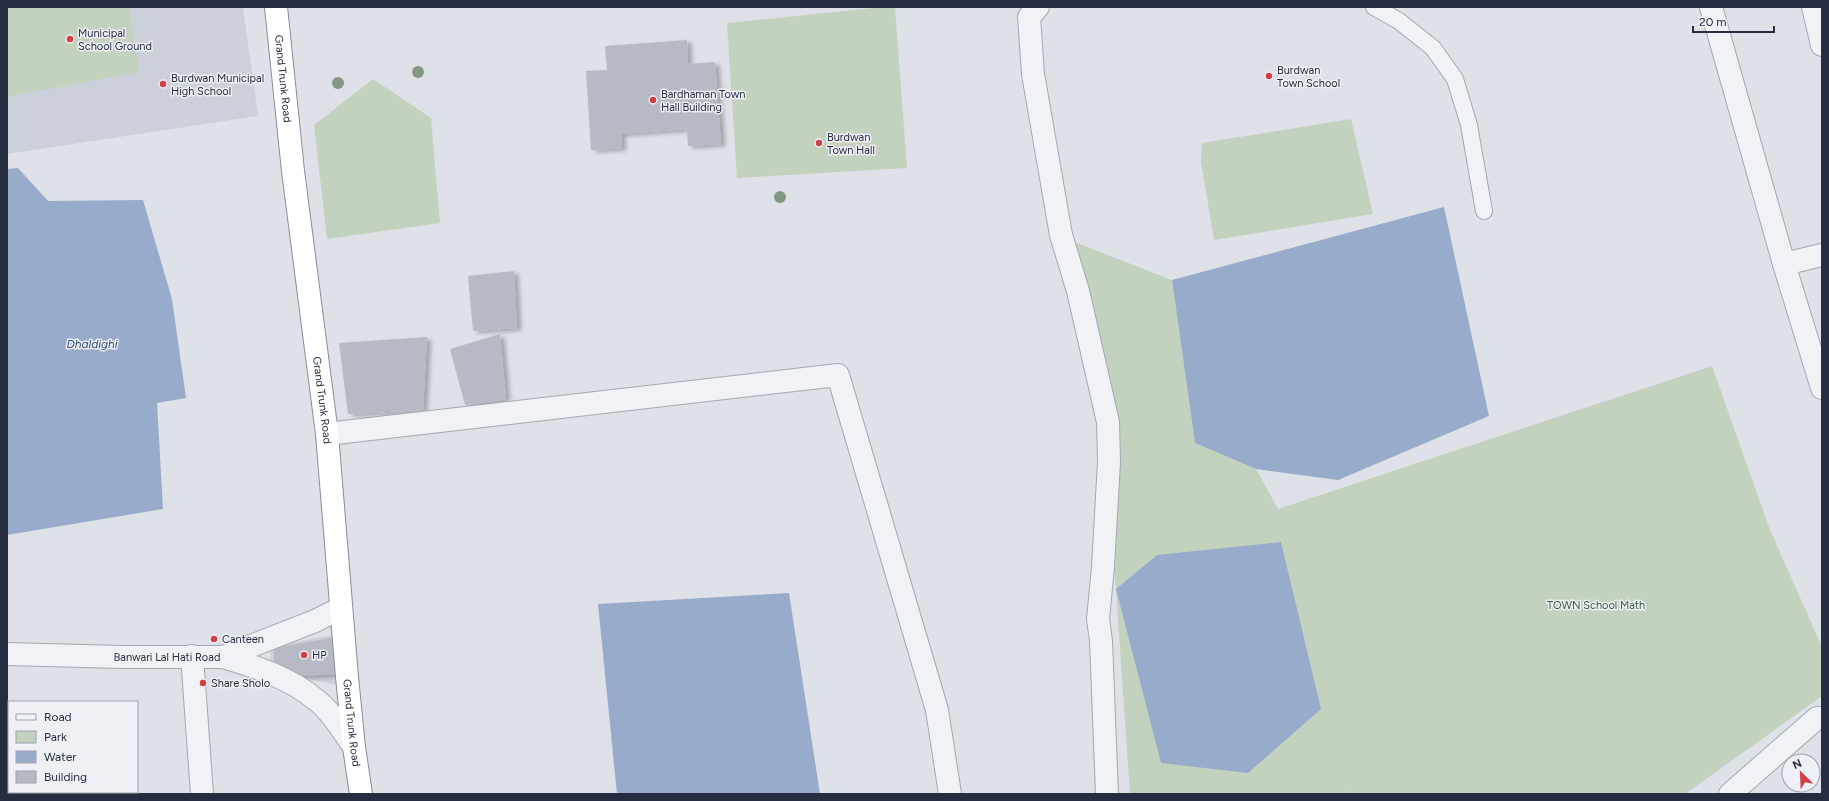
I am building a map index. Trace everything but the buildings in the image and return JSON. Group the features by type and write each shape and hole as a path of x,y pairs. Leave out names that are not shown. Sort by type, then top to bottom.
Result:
{"highway":[{"name":"Grand Trunk Road","path":"276,7 294,171 327,434 354,747 361,794"}],"street":[{"path":"1038,7 1029,17 1036,89 1061,235 1078,291 1108,422 1109,462 1103,567 1098,619 1107,794"},
{"path":"1711,7 1784,264 1822,388"},
{"path":"1813,7 1822,45"},
{"path":"1784,264 1822,255"},
{"path":"327,434 838,375 937,710 950,794"},
{"name":"Banwari Lal Hati Road","path":"7,654 122,657 223,657 315,622 341,608"},
{"path":"192,656 202,794"},
{"path":"223,657 272,673 316,699 334,718 354,747"},
{"path":"1730,794 1817,718 1822,718"}],"lane":[{"path":"1374,7 1399,21 1433,48 1455,79 1469,125 1484,211"}],"shaded area":[{"name":"Burdwan Municipal High School","path":"7,7 243,7 258,116 7,154"},
{"name":"HP","path":"336,634 337,685 299,677 270,662 271,647"}],"green space":[{"name":"Municipal School Ground","path":"7,7 129,7 139,72 7,97"},
{"path":"895,7 907,168 737,178 727,23"},
{"path":"373,79 431,118 440,223 327,239 314,125"},
{"path":"1351,119 1373,214 1214,240 1201,162 1202,143"},
{"name":"TOWN School Math","path":"1064,238 1172,280 1195,443 1256,469 1278,509 1712,366 1770,530 1822,647 1822,696 1685,794 1345,794 1347,787 1344,794 1130,794 1113,547 1111,423"}],"water":[{"name":"Dhaldighi","path":"18,168 48,201 143,200 172,299 186,398 157,403 163,509 7,535 7,169"},
{"path":"1444,207 1489,416 1338,480 1256,469 1195,443 1172,280"},
{"path":"1281,542 1321,709 1248,773 1161,763 1116,589 1157,555"},
{"path":"789,593 820,794 617,794 598,604"}],"place":[{"name":"Municipal School Ground","path":"70,39"},
{"name":"Burdwan Town School","path":"1269,76"},
{"name":"Burdwan Municipal High School","path":"163,84"},
{"name":"Bardhaman Town Hall Building","path":"653,100"},
{"name":"Burdwan Town Hall","path":"819,143"},
{"name":"Canteen","path":"214,639"},
{"name":"HP","path":"304,655"},
{"name":"Share Sholo","path":"203,683"}]}
